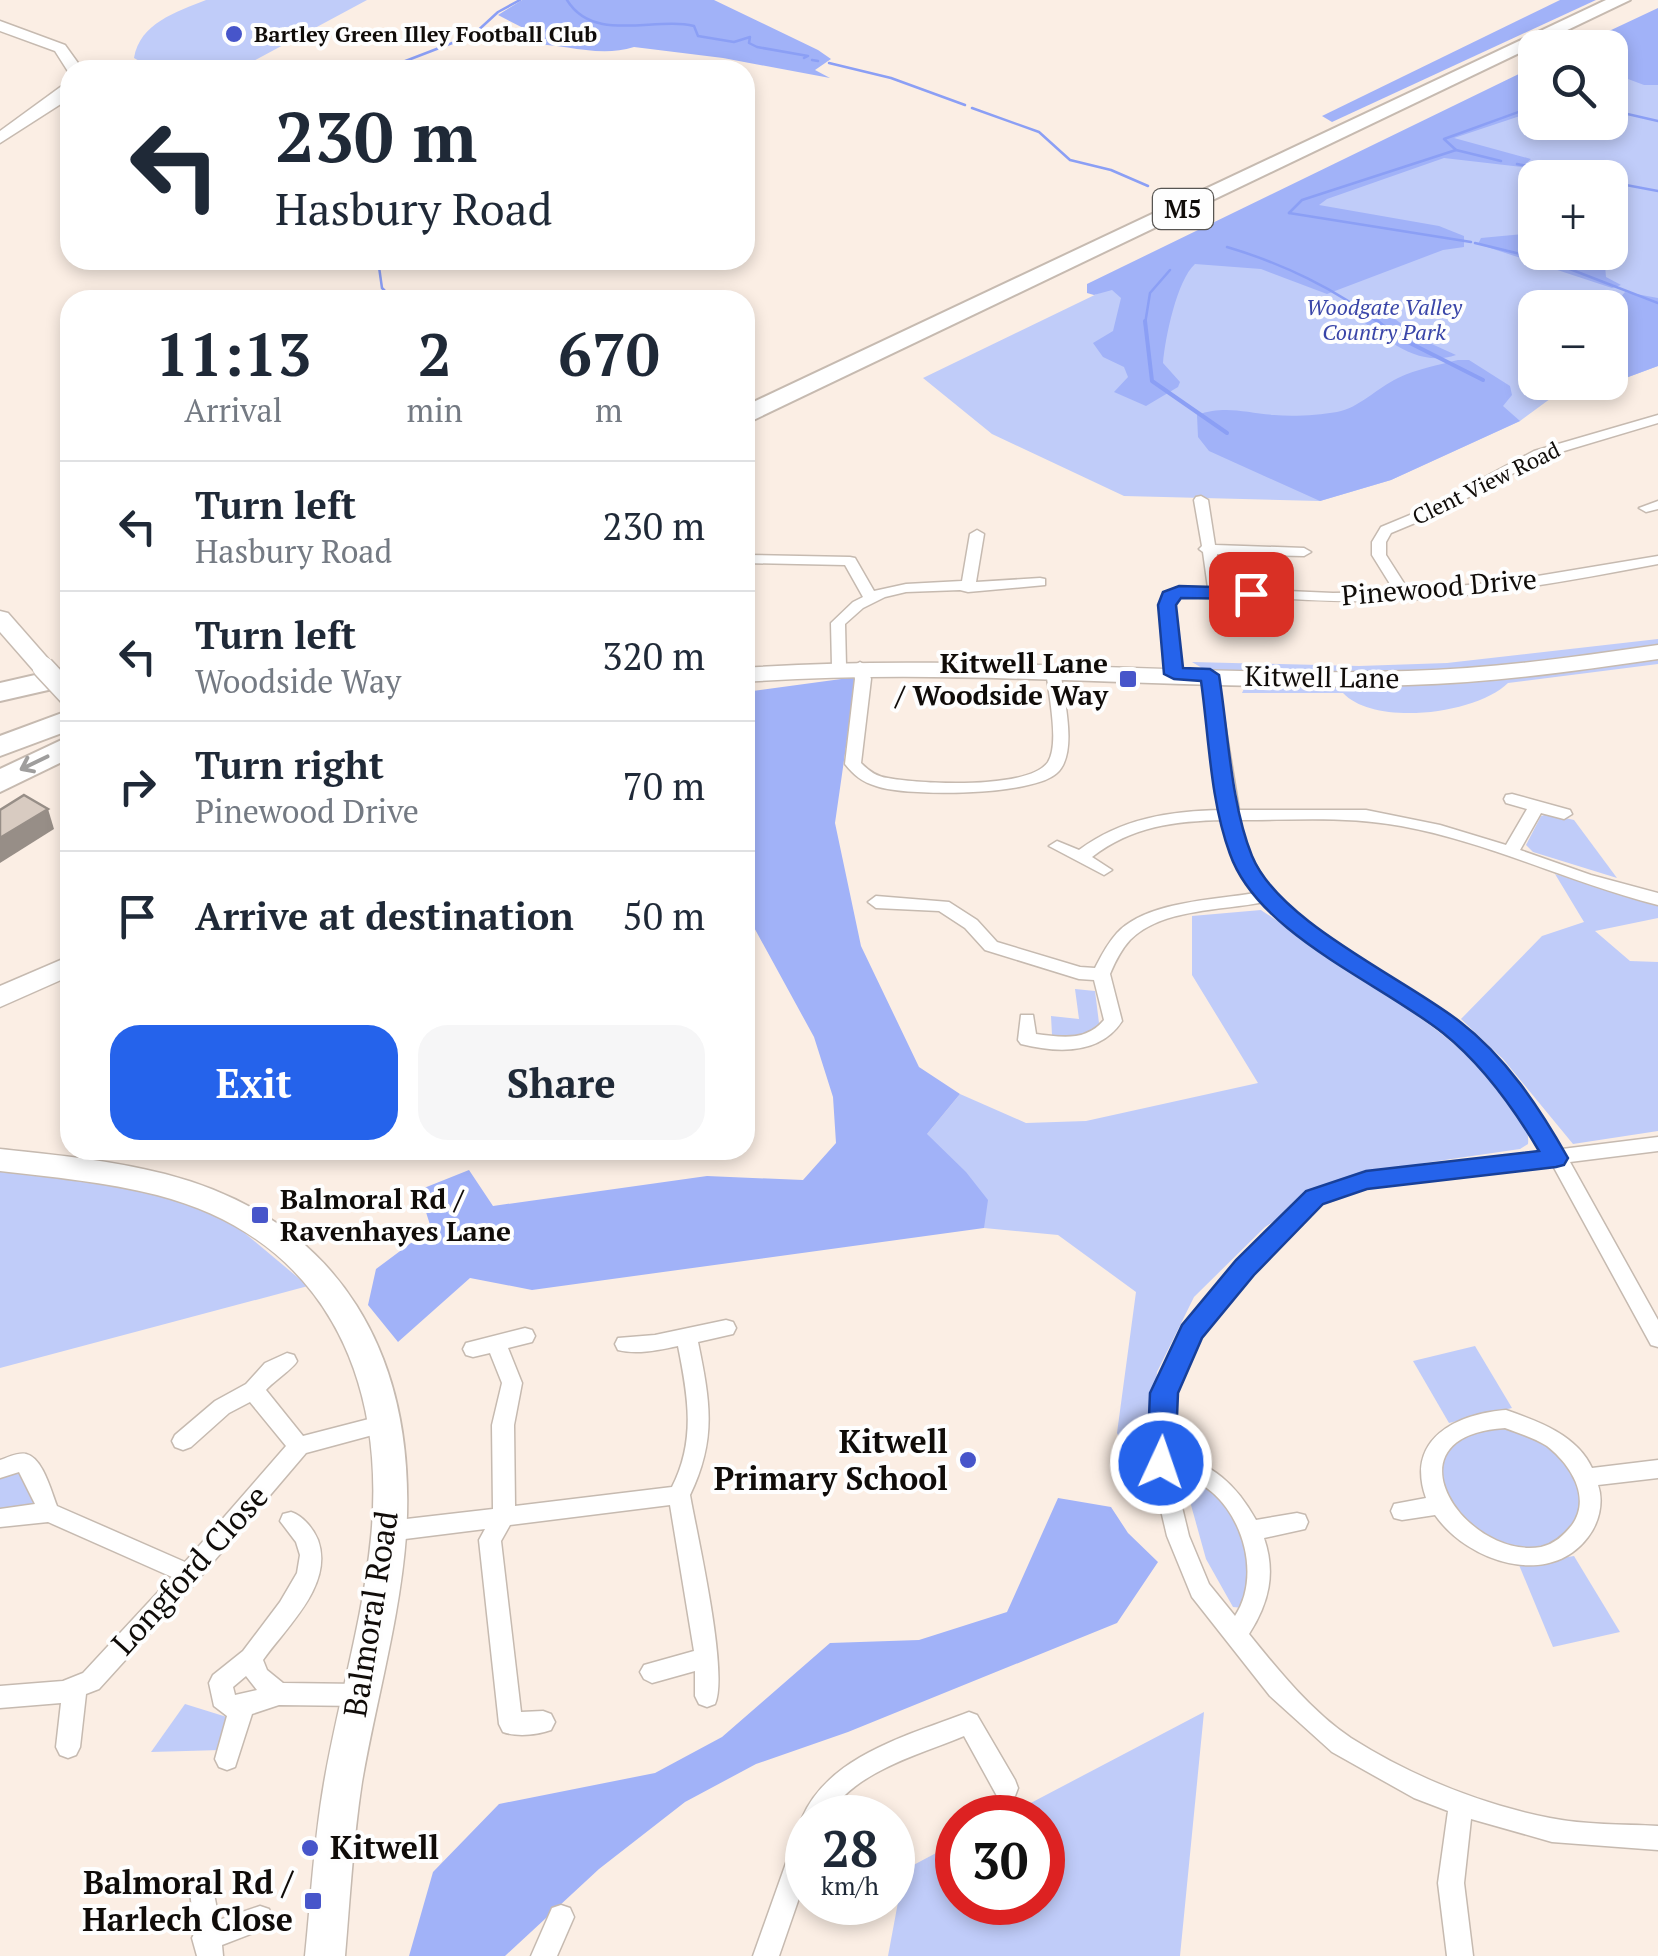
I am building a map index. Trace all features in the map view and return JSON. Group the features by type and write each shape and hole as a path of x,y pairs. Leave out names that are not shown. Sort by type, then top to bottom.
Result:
{"highway":[{"name":"M5","path":"1582,30 1628,4"},
{"name":"M5","path":"755,411 1628,4"},
{"name":"M5","path":"755,431 1518,63"},
{"path":"0,692 57,672"},
{"path":"0,724 60,701"},
{"path":"0,747 60,723"},
{"path":"0,782 60,750"}],"street":[{"path":"0,26 60,48 68,60"},
{"path":"0,138 60,96"},
{"name":"Clent View Road","path":"1404,595 1379,555 1379,542 1386,530 1539,454 1658,419"},
{"path":"1202,500 1206,549 1216,592"},
{"path":"968,588 977,534"},
{"path":"1206,549 1304,552"},
{"path":"755,559 850,562 870,597"},
{"name":"Pinewood Drive","path":"1174,674 1167,605 1170,596 1179,592 1355,598 1404,595 1578,576 1658,560"},
{"path":"1040,582 1016,587 915,586 870,597 850,608 838,623 850,666 863,679 853,764 864,776 882,783 1016,786 1046,775 1059,755 1052,669"},
{"path":"0,618 57,672"},
{"name":"Kitwell Lane","path":"755,674 850,666 1374,679 1453,676 1658,652"},
{"path":"1210,675 1240,854 1266,896 1343,956 1452,1028 1488,1061 1526,1108 1655,1330"},
{"path":"1512,799 1564,814"},
{"path":"1510,852 1536,808"},
{"path":"1081,857 1102,838 1127,826 1156,819 1231,814 1366,816 1510,852 1658,899"},
{"path":"1057,846 1104,870"},
{"path":"1027,1019 1027,1040 1080,1043 1107,1032 1113,1021 1101,974 1118,943 1149,920 1266,896"},
{"path":"876,902 943,906 971,924 991,946 1079,972 1101,974"},
{"path":"0,997 60,969"},
{"path":"1658,1144 1366,1180 1314,1197 1245,1268 1191,1332 1164,1393 1161,1463 1178,1536 1200,1590 1278,1688 1340,1744 1423,1790 1461,1804 1552,1830 1658,1838"},
{"name":"Balmoral Road","path":"0,1160 72,1166 148,1179 231,1209 288,1246 327,1282 372,1362 388,1423 389,1531 343,1784 325,1956"},
{"path":"625,1344 686,1338 726,1328"},
{"path":"473,1349 525,1336"},
{"path":"686,1338 702,1415 696,1465 679,1495 706,1658 707,1696"},
{"path":"496,1343 512,1383 503,1425 504,1516 490,1540 511,1724 543,1722"},
{"path":"182,1441 287,1361"},
{"path":"253,1390 299,1446 388,1423"},
{"path":"1506,1419 1545,1432 1578,1456 1592,1478 1597,1500 1594,1522 1581,1540 1561,1552 1535,1556 1507,1553 1480,1543 1457,1526 1440,1505 1432,1482 1432,1461 1441,1442 1458,1428 1480,1420 1506,1419"},
{"name":"Longford Close","path":"75,1688 91,1681 190,1574 299,1446"},
{"path":"0,1470 23,1462 32,1472 49,1512"},
{"path":"1161,1463 1193,1469 1236,1506 1253,1530 1260,1572 1258,1586 1255,1602 1234,1636"},
{"path":"1592,1478 1658,1469"},
{"path":"389,1531 679,1495"},
{"path":"1402,1511 1440,1505"},
{"path":"0,1518 49,1512 190,1574"},
{"path":"291,1520 305,1531 310,1544 302,1594 251,1658 221,1682 222,1698 229,1706 242,1706 279,1694 361,1695"},
{"path":"1253,1530 1297,1522"},
{"path":"251,1658 258,1677 279,1694"},
{"path":"652,1672 706,1658"},
{"path":"0,1697 75,1688 68,1748"},
{"path":"227,1760 242,1706"},
{"path":"827,1795 846,1777 969,1724 1006,1788"},
{"path":"1460,1956 1451,1883 1461,1804"},
{"path":"203,1892 207,1947 260,1918"},
{"path":"766,1956 785,1902"},
{"path":"544,1956 561,1918"}],"green space":[{"name":"Bartley Green Illey Football Club","path":"206,0 367,0 256,60 134,58 144,36 172,14"},
{"path":"522,0 714,0 818,50 831,59 815,70 830,78 755,64 755,60 634,47 595,51 531,44 537,35 498,15"},
{"path":"1560,0 1596,0 1531,30 1518,30 1518,36 1332,122 1322,116"},
{"path":"1658,8 1658,85 1628,79 1628,30 1611,30"},
{"name":"Woodgate Valley Country Park","path":"1658,27 1658,366 1628,377 1628,290 1518,290 1518,400 1549,400 1520,421 1391,480 1320,501 1124,496 992,434 923,378 1518,90 1518,140 1628,140 1628,40"},
{"path":"1518,74 1518,117 1454,138 1530,160 1518,160 1518,167 1444,158 1319,205 1439,226 1464,236 1464,247 1443,250 1327,294 1261,269 1195,264 1177,296 1164,352 1163,363 1180,382 1146,406 1114,392 1128,377 1124,367 1103,357 1093,343 1113,331 1121,298 1112,290 1087,293 1087,284"},
{"path":"1518,235 1518,257 1478,244 1481,238"},
{"path":"1557,270 1605,270 1606,277 1621,285 1612,288"},
{"path":"1628,293 1658,298 1658,366 1628,377"},
{"path":"1365,306 1387,313 1423,340 1456,355 1427,357 1400,347 1351,312"},
{"path":"1469,360 1510,386 1512,395 1503,406 1520,421 1391,480 1320,501 1209,451 1198,437 1197,415 1207,412 1290,416 1337,412 1405,375"},
{"path":"1658,639 1658,648 1477,669 1383,674 1207,671 1192,662 1359,666 1447,663"},
{"path":"1658,657 1658,664 1508,683 1474,702 1426,712 1378,710 1358,704 1343,693 1242,693 1247,682"},
{"path":"856,677 835,823 861,946 919,1067 960,1094 927,1134 988,1200 984,1228 532,1290 470,1278 398,1342 368,1305 376,1269 431,1228 419,1190 469,1170 493,1206 707,1176 803,1180 836,1143 833,1097 814,1037 755,929 755,691"},
{"path":"1541,816 1574,820 1617,878 1533,852 1526,845"},
{"path":"1555,874 1658,905 1658,918 1595,931 1630,961 1658,962 1658,1131 1573,1144 1503,1059 1461,1019 1542,936 1584,922"},
{"path":"1261,910 1371,983 1461,1050 1497,1084 1521,1116 1528,1144 1520,1149 1334,1182 1265,1227 1194,1297 1157,1372 1144,1487 1117,1433 1136,1292 1058,1235 984,1228 893,1175 960,1094 1026,1123 1086,1121 1258,1083 1192,975 1192,916"},
{"path":"1075,989 1095,991 1100,1031 1065,1040 1052,1035 1051,1016 1079,1019"},
{"path":"0,1169 142,1186 234,1224 308,1286 0,1368"},
{"path":"1475,1346 1512,1408 1449,1423 1413,1361"},
{"path":"1494,1428 1541,1440 1562,1453 1577,1471 1586,1510 1561,1541 1534,1550 1505,1545 1478,1531 1457,1510 1444,1485 1444,1461 1459,1441"},
{"path":"18,1469 36,1500 29,1507 0,1510 0,1476"},
{"path":"1194,1478 1224,1503 1246,1536 1253,1566 1243,1608 1233,1607 1206,1559 1186,1487 1187,1480"},
{"path":"1058,1498 1111,1507 1128,1533 1158,1562 1117,1623 848,1732 756,1764 685,1802 599,1869 505,1956 409,1956 433,1872 499,1804 655,1773 722,1737 830,1643 919,1640 1007,1612"},
{"path":"1574,1556 1620,1632 1553,1647 1519,1565"},
{"path":"185,1704 230,1718 221,1750 151,1752"},
{"path":"1204,1712 1180,1956 888,1956 894,1925 915,1925 915,1864 935,1854 935,1925 1065,1925 1065,1795 1046,1795"}],"building":[{"path":"24,795 48,809 0,838 0,810"}],"waterway":[{"path":"408,60 473,35 498,12 520,0"},
{"path":"567,0 579,13 609,25 694,26 698,36 734,42 750,37 749,43 757,47 808,56 804,58"},
{"path":"812,60 818,61"},
{"path":"829,63 891,78 965,105"},
{"path":"972,108 1039,132 1070,160 1111,170 1148,186"},
{"path":"1456,150 1444,139 1518,112"},
{"path":"1628,114 1658,121"},
{"path":"1456,150 1501,161"},
{"path":"1456,150 1302,200 1289,213 1471,242"},
{"path":"1628,185 1658,191"},
{"path":"1475,243 1549,261 1658,303"},
{"path":"1227,247 1308,278 1380,324"},
{"path":"379,270 384,290"},
{"path":"1145,323 1150,293 1170,270"},
{"path":"1377,321 1394,335 1483,380"},
{"path":"1145,323 1152,381 1227,433"}],"place":[{"name":"Bartley Green Illey Football Club","path":"234,34"},
{"name":"Kitwell Lane / Woodside Way","path":"1128,679"},
{"name":"Balmoral Rd / Ravenhayes Lane","path":"260,1215"},
{"name":"Kitwell Primary School","path":"968,1460"},
{"name":"Kitwell","path":"310,1848"},
{"name":"Balmoral Rd / Harlech Close","path":"313,1901"}],"route":[{"path":"1161,1463 1164,1393 1191,1332 1245,1268 1314,1197 1366,1180 1556,1158 1526,1108 1488,1061 1452,1028 1301,926 1266,896 1240,854 1210,675 1174,674 1167,605 1170,596 1179,592 1251,594"}]}
